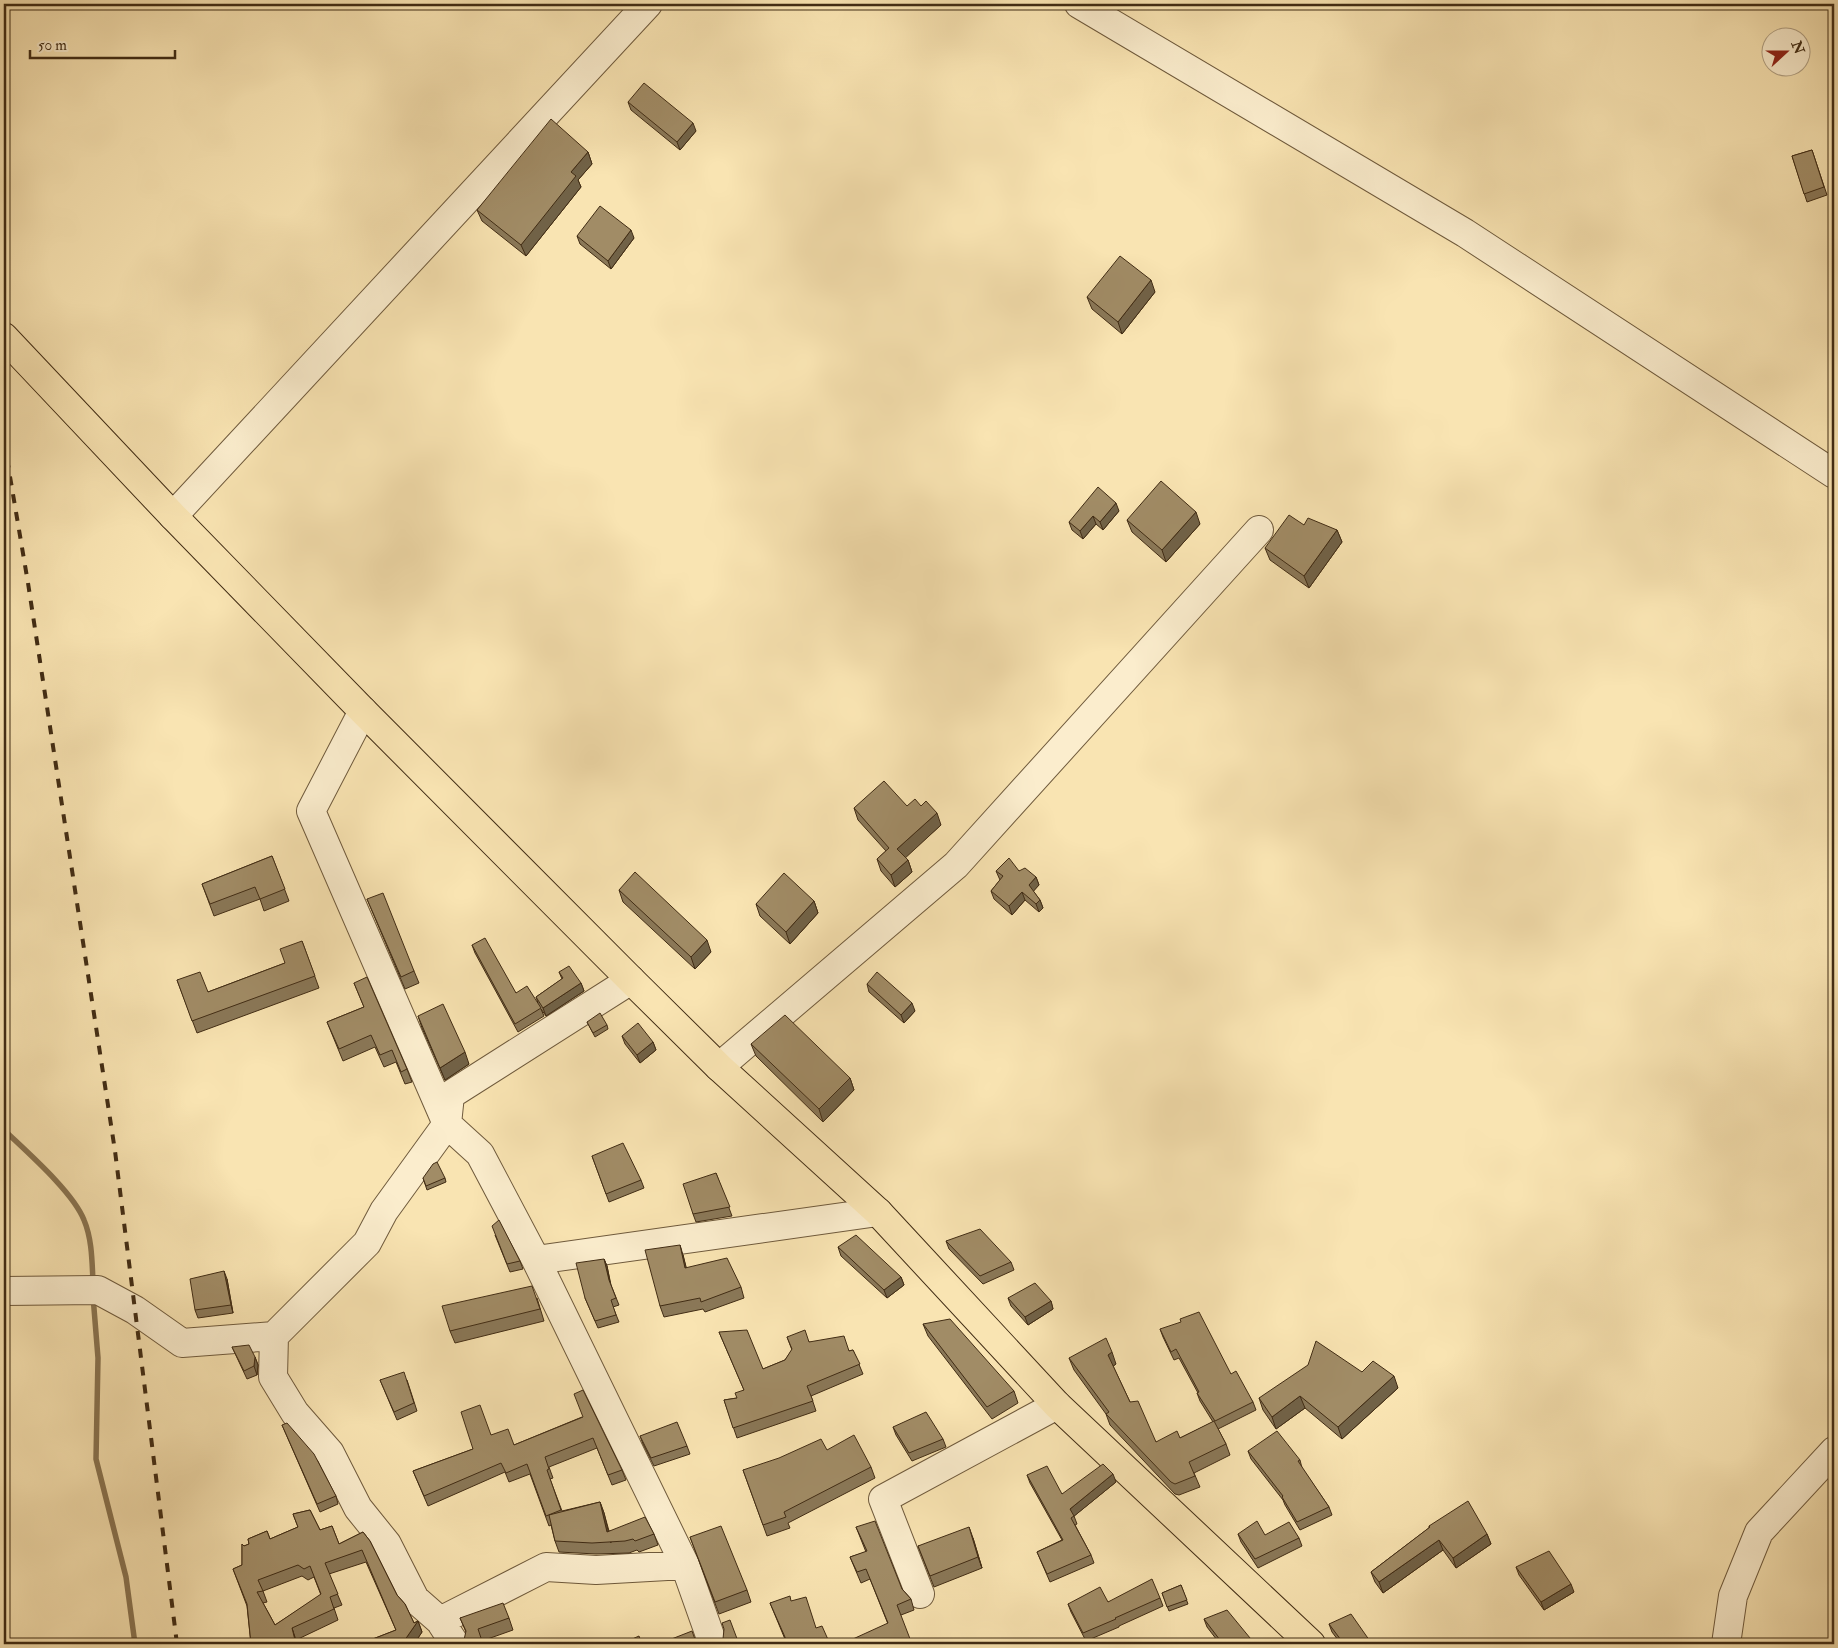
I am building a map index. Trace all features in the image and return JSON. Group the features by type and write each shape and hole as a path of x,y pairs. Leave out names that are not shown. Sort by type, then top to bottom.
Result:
{"main road":[{"path":"4,337 173,516 363,711 719,1067 878,1212 1057,1405 1311,1644"}],"street":[{"path":"173,516 648,4"},
{"path":"1079,4 1466,233 1834,474"},
{"path":"719,1067 956,864 1259,530"},
{"path":"363,711 311,811 448,1124 480,1154 536,1260 685,1565 713,1644"},
{"path":"4,1291 91,1290 134,1310 182,1343 274,1336 367,1243 384,1210 448,1124 450,1095 632,980"},
{"path":"536,1260 878,1212"},
{"path":"274,1336 273,1377 295,1413 330,1453 358,1508 388,1544 415,1599 440,1621 455,1644"},
{"path":"920,1594 883,1500 1057,1405"},
{"path":"1726,1644 1733,1596 1759,1532 1834,1451"},
{"path":"440,1621 546,1566 596,1570 685,1565"}],"building":[{"path":"644,83 693,123 677,142 628,102"},
{"path":"551,119 588,152 571,172 576,176 521,245 477,210"},
{"path":"1812,150 1824,187 1804,194 1792,156"},
{"path":"600,206 631,230 608,261 577,236"},
{"path":"1120,256 1151,280 1118,322 1087,297"},
{"path":"1161,481 1196,512 1162,550 1127,520"},
{"path":"1098,487 1116,503 1100,522 1093,516 1080,531 1069,522"},
{"path":"1289,515 1304,525 1308,518 1337,530 1304,576 1265,548"},
{"path":"884,781 907,806 915,799 921,806 926,801 937,813 897,849 908,860 891,875 877,859 889,848 854,808"},
{"path":"272,856 285,889 260,899 255,887 210,904 202,884"},
{"path":"1009,858 1019,871 1025,868 1036,877 1029,885 1040,900 1036,904 1022,892 1009,906 991,891 1003,876 996,871"},
{"path":"635,872 707,940 691,957 619,890"},
{"path":"784,873 814,901 786,932 756,904"},
{"path":"383,893 414,971 401,977 367,899"},
{"path":"485,938 516,993 527,986 541,1008 515,1024 472,945"},
{"path":"302,941 315,976 192,1021 177,980 200,972 208,992 285,963 280,949"},
{"path":"569,966 581,983 543,1008 536,997 563,978 559,972"},
{"path":"877,972 912,1003 901,1015 867,984"},
{"path":"367,977 407,1069 401,1072 392,1050 380,1055 371,1035 339,1049 327,1022 364,1007 354,983"},
{"path":"443,1004 465,1052 440,1068 418,1016"},
{"path":"600,1013 607,1025 593,1033 587,1022"},
{"path":"785,1015 850,1078 819,1109 751,1044"},
{"path":"638,1023 653,1042 637,1055 622,1036"},
{"path":"623,1143 641,1180 606,1194 592,1156"},
{"path":"437,1162 445,1178 426,1186 423,1178 433,1164"},
{"path":"716,1173 730,1207 693,1214 683,1184"},
{"path":"499,1220 520,1261 507,1264 492,1226"},
{"path":"980,1229 1011,1262 980,1276 946,1241"},
{"path":"856,1235 901,1277 884,1290 838,1247"},
{"path":"680,1245 685,1268 727,1258 741,1287 701,1302 700,1298 660,1306 645,1250"},
{"path":"604,1259 616,1298 611,1300 616,1315 595,1321 585,1298 576,1263"},
{"path":"224,1271 231,1305 195,1310 190,1279"},
{"path":"1035,1283 1051,1301 1025,1317 1008,1298"},
{"path":"532,1286 540,1309 450,1331 442,1306"},
{"path":"1199,1312 1231,1374 1236,1371 1253,1402 1215,1421 1197,1393 1199,1392 1176,1349 1171,1352 1160,1329 1181,1322 1180,1319"},
{"path":"950,1319 1014,1391 987,1407 923,1324"},
{"path":"747,1330 763,1369 785,1360 792,1349 787,1337 805,1330 809,1342 844,1336 849,1351 853,1350 860,1364 807,1386 813,1401 733,1428 724,1400 737,1398 735,1393 744,1390 719,1332"},
{"path":"1106,1338 1112,1352 1108,1355 1130,1402 1138,1401 1156,1442 1177,1431 1180,1438 1214,1421 1226,1444 1189,1462 1195,1476 1175,1484 1171,1482 1106,1414 1109,1412 1069,1358"},
{"path":"1316,1341 1362,1372 1373,1361 1394,1376 1338,1427 1300,1396 1272,1417 1259,1398 1308,1365"},
{"path":"249,1345 255,1357 254,1366 244,1371 232,1347"},
{"path":"404,1372 414,1403 394,1412 380,1380"},
{"path":"583,1390 622,1470 608,1475 593,1438 545,1457 549,1469 547,1470 561,1510 546,1516 527,1464 506,1473 501,1463 424,1496 413,1471 473,1449 461,1412 480,1405 491,1435 508,1429 514,1445 583,1417 574,1394"},
{"path":"926,1412 943,1439 909,1453 893,1427"},
{"path":"677,1422 687,1446 651,1458 640,1436"},
{"path":"287,1423 314,1454 336,1496 317,1504 282,1425"},
{"path":"1277,1431 1300,1460 1298,1461 1329,1507 1297,1522 1283,1496 1248,1451"},
{"path":"854,1435 871,1467 784,1512 786,1517 763,1525 743,1470 779,1458 821,1439 827,1450"},
{"path":"1103,1464 1113,1474 1070,1509 1074,1516 1071,1518 1091,1555 1047,1574 1037,1552 1063,1540 1027,1475 1047,1466 1062,1494"},
{"path":"1468,1501 1487,1534 1453,1558 1439,1540 1379,1582 1371,1572 1429,1526"},
{"path":"600,1502 607,1532 645,1517 654,1534 635,1541 633,1539 592,1543 555,1541 549,1515"},
{"path":"310,1510 320,1530 332,1526 339,1544 363,1532 370,1541 397,1595 405,1604 414,1623 418,1621 402,1644 360,1644 396,1630 362,1550 325,1563 338,1594 330,1597 334,1609 292,1628 296,1644 251,1644 247,1604 233,1569 242,1565 242,1544 244,1546 249,1544 248,1539 267,1531 270,1539 298,1527 293,1514","holes":["298,1565 304,1569 310,1566 321,1594 275,1625 257,1592 263,1591 258,1580"]},
{"path":"875,1521 902,1589 911,1599 897,1605 912,1644 842,1644 888,1623 866,1569 857,1572 850,1557 867,1551 856,1527"},
{"path":"1257,1521 1265,1535 1289,1522 1299,1538 1255,1559 1238,1534"},
{"path":"721,1526 747,1590 715,1602 690,1537"},
{"path":"969,1527 978,1557 930,1576 918,1546"},
{"path":"1549,1551 1571,1584 1541,1602 1516,1567"},
{"path":"1152,1579 1160,1598 1083,1633 1068,1604 1100,1587 1108,1602"},
{"path":"1181,1585 1187,1600 1167,1607 1162,1593"},
{"path":"790,1596 791,1601 806,1597 816,1628 822,1626 830,1644 788,1644 770,1603"},
{"path":"503,1603 509,1618 478,1629 483,1644 465,1644 466,1631 460,1618"},
{"path":"1227,1610 1255,1644 1223,1644 1204,1619"},
{"path":"1351,1614 1372,1644 1344,1644 1329,1624"},
{"path":"730,1620 739,1644 725,1644 723,1639 724,1629 722,1623"},
{"path":"692,1631 697,1644 670,1644 669,1640"},
{"path":"639,1636 642,1644 621,1644"},
{"path":"1507,1640 1511,1644 1501,1644"}],"waterway":[{"path":"4,1130 60,1185 78,1209 89,1235 93,1282"},
{"path":"93,1296 98,1358 96,1459 126,1577 135,1644"}],"railway":[{"path":"4,441 28,583 115,1151 177,1644"}]}
